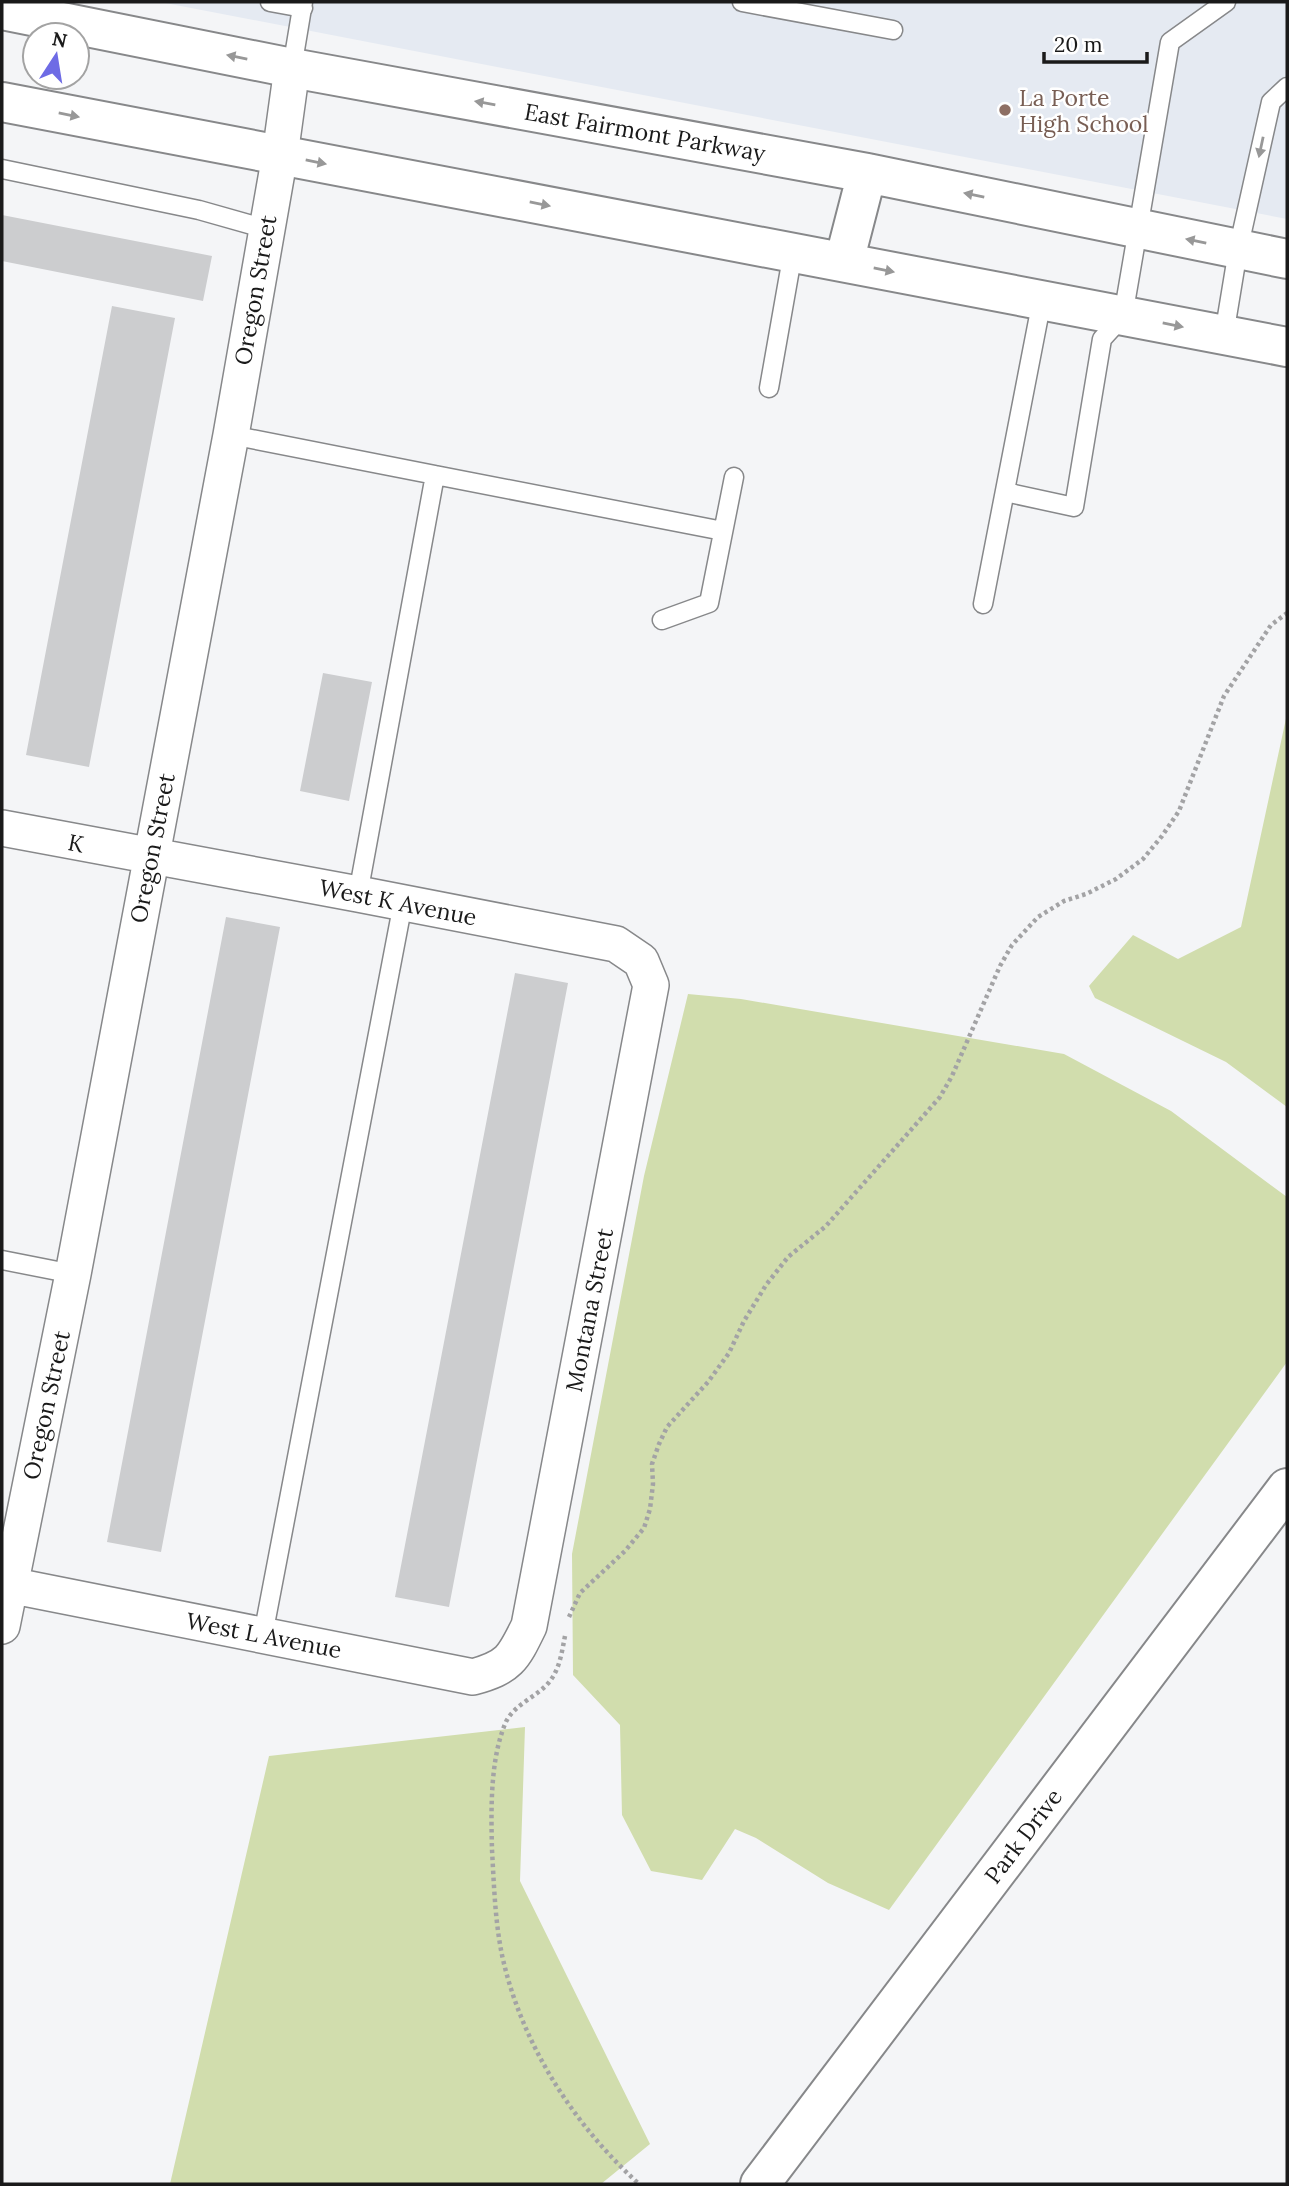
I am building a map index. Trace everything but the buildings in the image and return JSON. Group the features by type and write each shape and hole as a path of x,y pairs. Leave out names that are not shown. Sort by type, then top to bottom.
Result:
{"street":[{"name":"East Fairmont Parkway","path":"2,10 292,68 867,173 1287,259"},
{"name":"Oregon Street","path":"2,1626 73,1274 231,435 280,155 292,68"},
{"path":"2,102 1287,347"},
{"path":"844,262 867,173"},
{"name":"K","path":"2,828 150,856"},
{"name":"West K Avenue","path":"150,856 616,944 641,961"},
{"name":"Montana Street","path":"514,1657 529,1626 650,985 641,961"},
{"name":"Park Drive","path":"760,2184 1287,1488"},
{"name":"West L Avenue","path":"9,1585 473,1678 494,1671 514,1657"}],"lane":[{"path":"270,2 303,5 292,68"},
{"path":"743,2 893,30"},
{"path":"1005,492 1074,507 1102,339 1123,316 1170,42 1226,2"},
{"path":"1224,335 1238,250 1271,102 1287,87"},
{"path":"2,169 199,210 266,229"},
{"path":"769,388 793,253"},
{"path":"983,604 1042,300"},
{"path":"231,435 723,531"},
{"path":"358,894 435,475"},
{"path":"662,620 709,603 734,477"},
{"path":"263,1635 402,902"},
{"path":"2,1260 73,1274"}],"path":[{"path":"568,1623 572,1606 580,1593 625,1551 644,1528 650,1509 652,1464 667,1427 708,1382 729,1353 744,1321 766,1285 788,1257 826,1226 940,1097 1012,945 1038,917 1064,901 1086,894 1116,879 1143,859 1162,836 1179,811 1224,696 1271,625 1287,613"},
{"path":"565,1634 558,1669 540,1692 513,1711 506,1721 498,1748 491,1807 495,1903 502,1954 512,1990 546,2068 594,2138 639,2184"}],"shaded area":[{"name":"La Porte High School","path":"160,2 1287,2 1287,219"}],"green space":[{"path":"1287,714 1287,1107 1226,1062 1095,998 1089,986 1133,935 1178,959 1241,927"},
{"path":"688,994 741,999 1064,1054 1171,1111 1287,1197 1287,1362 889,1910 828,1883 756,1838 735,1829 702,1880 651,1871 622,1815 620,1725 573,1675 572,1554 644,1176"},
{"path":"525,1727 520,1881 650,2144 601,2184 170,2184 269,1756"}],"place":[{"name":"La Porte High School","path":"1005,110"}]}
